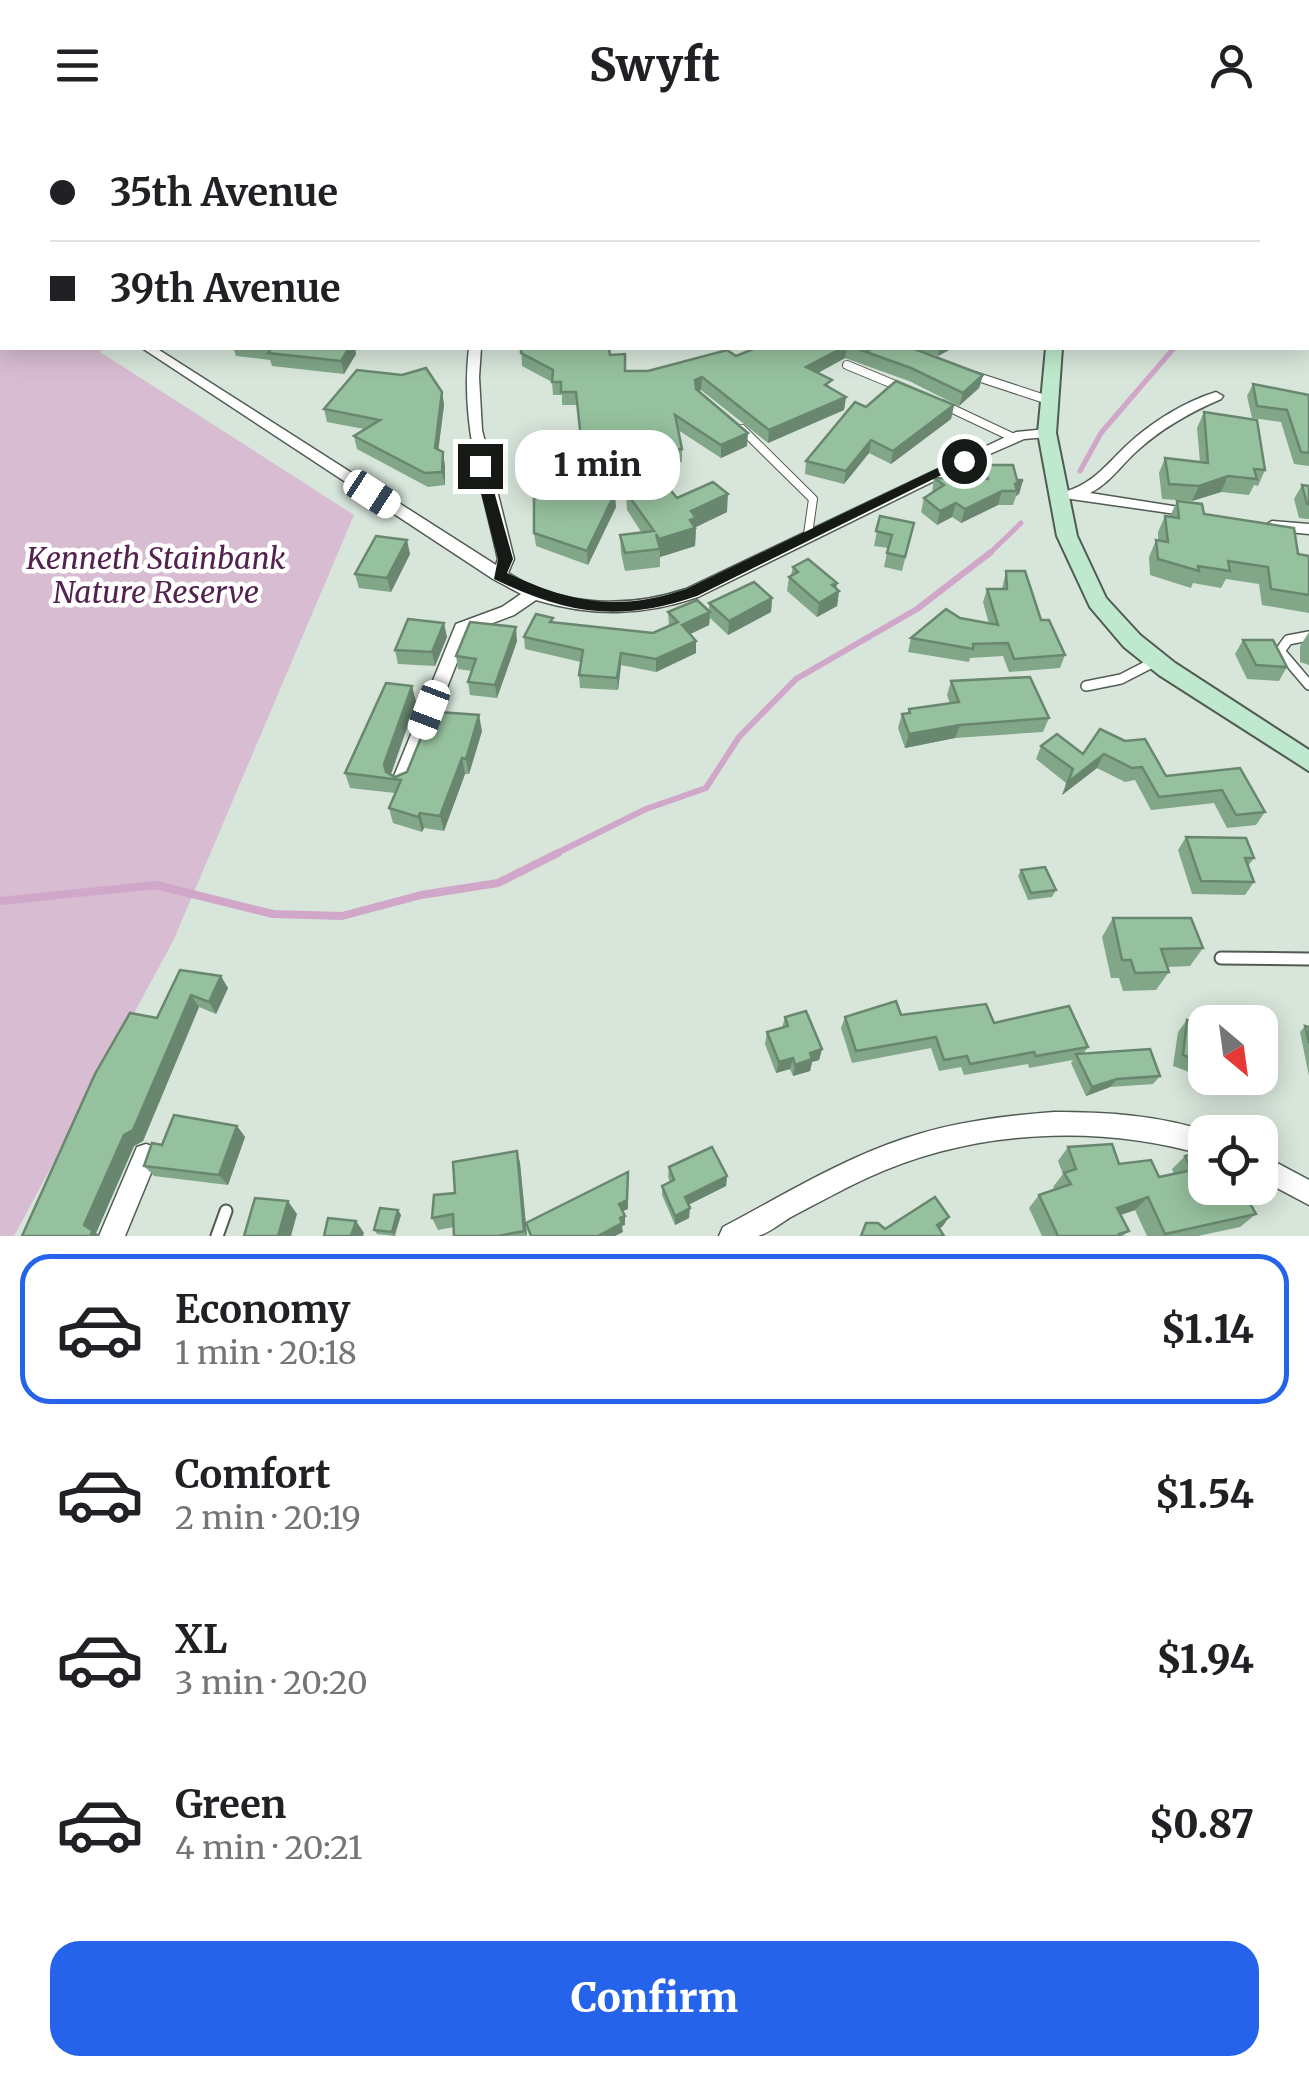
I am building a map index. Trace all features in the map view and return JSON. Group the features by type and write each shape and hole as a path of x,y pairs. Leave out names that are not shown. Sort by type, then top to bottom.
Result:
{"street":[{"path":"151,350 499,575 534,594 600,609 652,606 692,593 1014,438 1047,433"},
{"path":"475,350 471,398 474,433 506,559 499,575"},
{"path":"1054,350 1047,433 1077,566 1096,602 1156,660 1308,760"},
{"path":"1064,497 1104,482 1133,447 1163,424 1216,396"},
{"path":"1064,497 1202,516"},
{"path":"1260,524 1309,530"},
{"path":"401,781 462,628 508,610 534,594"},
{"path":"732,1236 901,1152 943,1139 1057,1125 1141,1128 1188,1140"},
{"path":"112,1236 146,1156"},
{"path":"1278,1176 1309,1192"}],"lane":[{"path":"847,365 909,390"},
{"path":"963,372 1048,400"},
{"path":"925,396 1014,438"},
{"path":"728,418 814,498 808,534"},
{"path":"1309,636 1288,640 1280,651 1309,684"},
{"path":"1086,686 1121,678 1156,660"},
{"path":"1221,958 1309,959"},
{"path":"217,1236 226,1211"}],"green space":[{"name":"Kenneth Stainbank Nature Reserve","path":"0,350 102,350 354,515 174,939 14,1236 0,1236"}],"building":[{"path":"270,350 348,350 341,361 268,353"},
{"path":"609,350 610,355 625,354 625,371 648,371 727,350 736,356 751,350 838,350 806,367 832,380 825,385 846,397 769,430 702,377 695,380 696,389 748,433 721,445 675,415 682,449 591,454 590,447 582,448 576,392 561,392 561,382 552,382 553,370 521,353"},
{"path":"861,350 917,350 983,375 963,393"},
{"path":"426,368 442,392 435,448 443,452 442,472 425,473 354,436 380,420 324,409 357,370 402,375"},
{"path":"896,381 954,405 893,451 871,440 846,471 806,461 855,402 866,407"},
{"path":"1253,384 1309,395 1309,453 1301,452 1287,410 1257,406"},
{"path":"1204,412 1257,420 1265,470 1254,469 1257,479 1228,476 1199,486 1169,484 1165,458 1208,463"},
{"path":"983,465 1013,465 1017,480 1023,480 1015,484 1017,491 1002,491 965,509 956,503 940,511 924,498 944,485 934,478 988,479"},
{"path":"713,482 728,494 691,511 696,518 690,520 695,528 659,539 656,534 660,549 625,553 620,535 654,531 626,492 668,487 677,498"},
{"path":"1302,485 1309,486 1309,504 1307,504"},
{"path":"615,493 587,551 534,533 534,498"},
{"path":"1177,501 1202,504 1204,514 1294,528 1298,554 1309,556 1309,595 1271,589 1268,567 1228,561 1230,571 1198,566 1199,571 1158,559 1156,540 1168,542 1165,516 1179,518"},
{"path":"880,516 914,523 905,557 887,553 892,535 876,531"},
{"path":"376,536 407,540 387,578 355,574"},
{"path":"808,559 837,583 832,585 839,591 819,603 789,577 798,572 793,567"},
{"path":"1006,571 1025,571 1041,620 1049,620 1065,655 1014,659 1008,643 973,644 973,649 911,638 946,609 960,618 998,625 987,589 1007,589"},
{"path":"754,582 772,598 729,621 709,603"},
{"path":"697,600 710,612 682,625 696,641 656,659 621,653 617,678 579,675 583,650 524,637 536,614 553,618 550,622 653,633 678,622 668,612"},
{"path":"408,619 444,623 432,652 395,650"},
{"path":"470,622 516,627 495,685 468,682 476,659 456,656"},
{"path":"1243,640 1273,640 1287,667 1256,665"},
{"path":"1030,677 1049,718 960,725 909,734 902,714 910,713 909,709 959,702 951,681"},
{"path":"386,683 412,686 384,764 386,772 395,777 407,772 429,718 439,712 479,715 466,759 462,758 440,816 420,813 418,817 389,808 401,780 345,773"},
{"path":"1100,729 1125,741 1145,739 1166,776 1240,768 1265,812 1236,815 1222,790 1159,797 1142,767 1132,768 1104,754 1068,782 1073,769 1041,746 1057,734 1083,754"},
{"path":"1186,837 1246,838 1254,858 1245,858 1254,882 1201,881"},
{"path":"1045,867 1056,890 1031,893 1021,870"},
{"path":"1113,918 1191,918 1203,948 1161,949 1169,972 1135,973 1131,960 1122,960"},
{"path":"180,970 221,976 209,1002 191,995 133,1130 124,1135 84,1225 93,1231 90,1236 22,1236 95,1074 130,1013 157,1018"},
{"path":"896,1001 901,1015 986,1004 994,1023 1069,1006 1088,1047 970,1064 967,1056 944,1060 936,1037 856,1051 845,1017"},
{"path":"806,1011 822,1049 810,1053 812,1059 795,1065 793,1058 779,1062 767,1032 788,1026 785,1017"},
{"path":"1187,1020 1188,1057 1183,1055"},
{"path":"1150,1049 1160,1076 1117,1079 1092,1087 1076,1054"},
{"path":"174,1115 237,1126 219,1175 144,1166 152,1143 162,1145"},
{"path":"1112,1144 1119,1164 1151,1160 1159,1177 1188,1171 1188,1205 1251,1205 1256,1214 1165,1234 1148,1197 1117,1208 1129,1231 1120,1236 1058,1236 1039,1195 1071,1184 1064,1173 1076,1169 1068,1147"},
{"path":"712,1147 727,1176 685,1197 690,1208 675,1216 662,1186 674,1180 669,1167"},
{"path":"517,1151 524,1231 498,1236 454,1236 453,1214 432,1218 434,1195 455,1193 453,1162"},
{"path":"628,1172 627,1200 619,1204 625,1216 620,1218 622,1223 598,1236 531,1236 526,1223"},
{"path":"935,1197 949,1217 937,1225 944,1236 861,1236 866,1223 878,1223 885,1229"},
{"path":"255,1198 288,1201 278,1236 244,1236"},
{"path":"380,1208 398,1210 392,1232 374,1230"},
{"path":"328,1218 356,1221 351,1236 324,1236"}],"waterway":[{"path":"1080,471 1101,433 1172,350"},
{"path":"988,555 1021,523"},
{"path":"553,855 646,809 706,788 739,737 796,679 917,609 991,552"},
{"path":"0,901 156,885 273,914 342,916 421,895 498,883 558,853"}],"route":[{"path":"480,466 506,559 499,575 549,599 618,610 652,606 692,593 964,461"}]}
